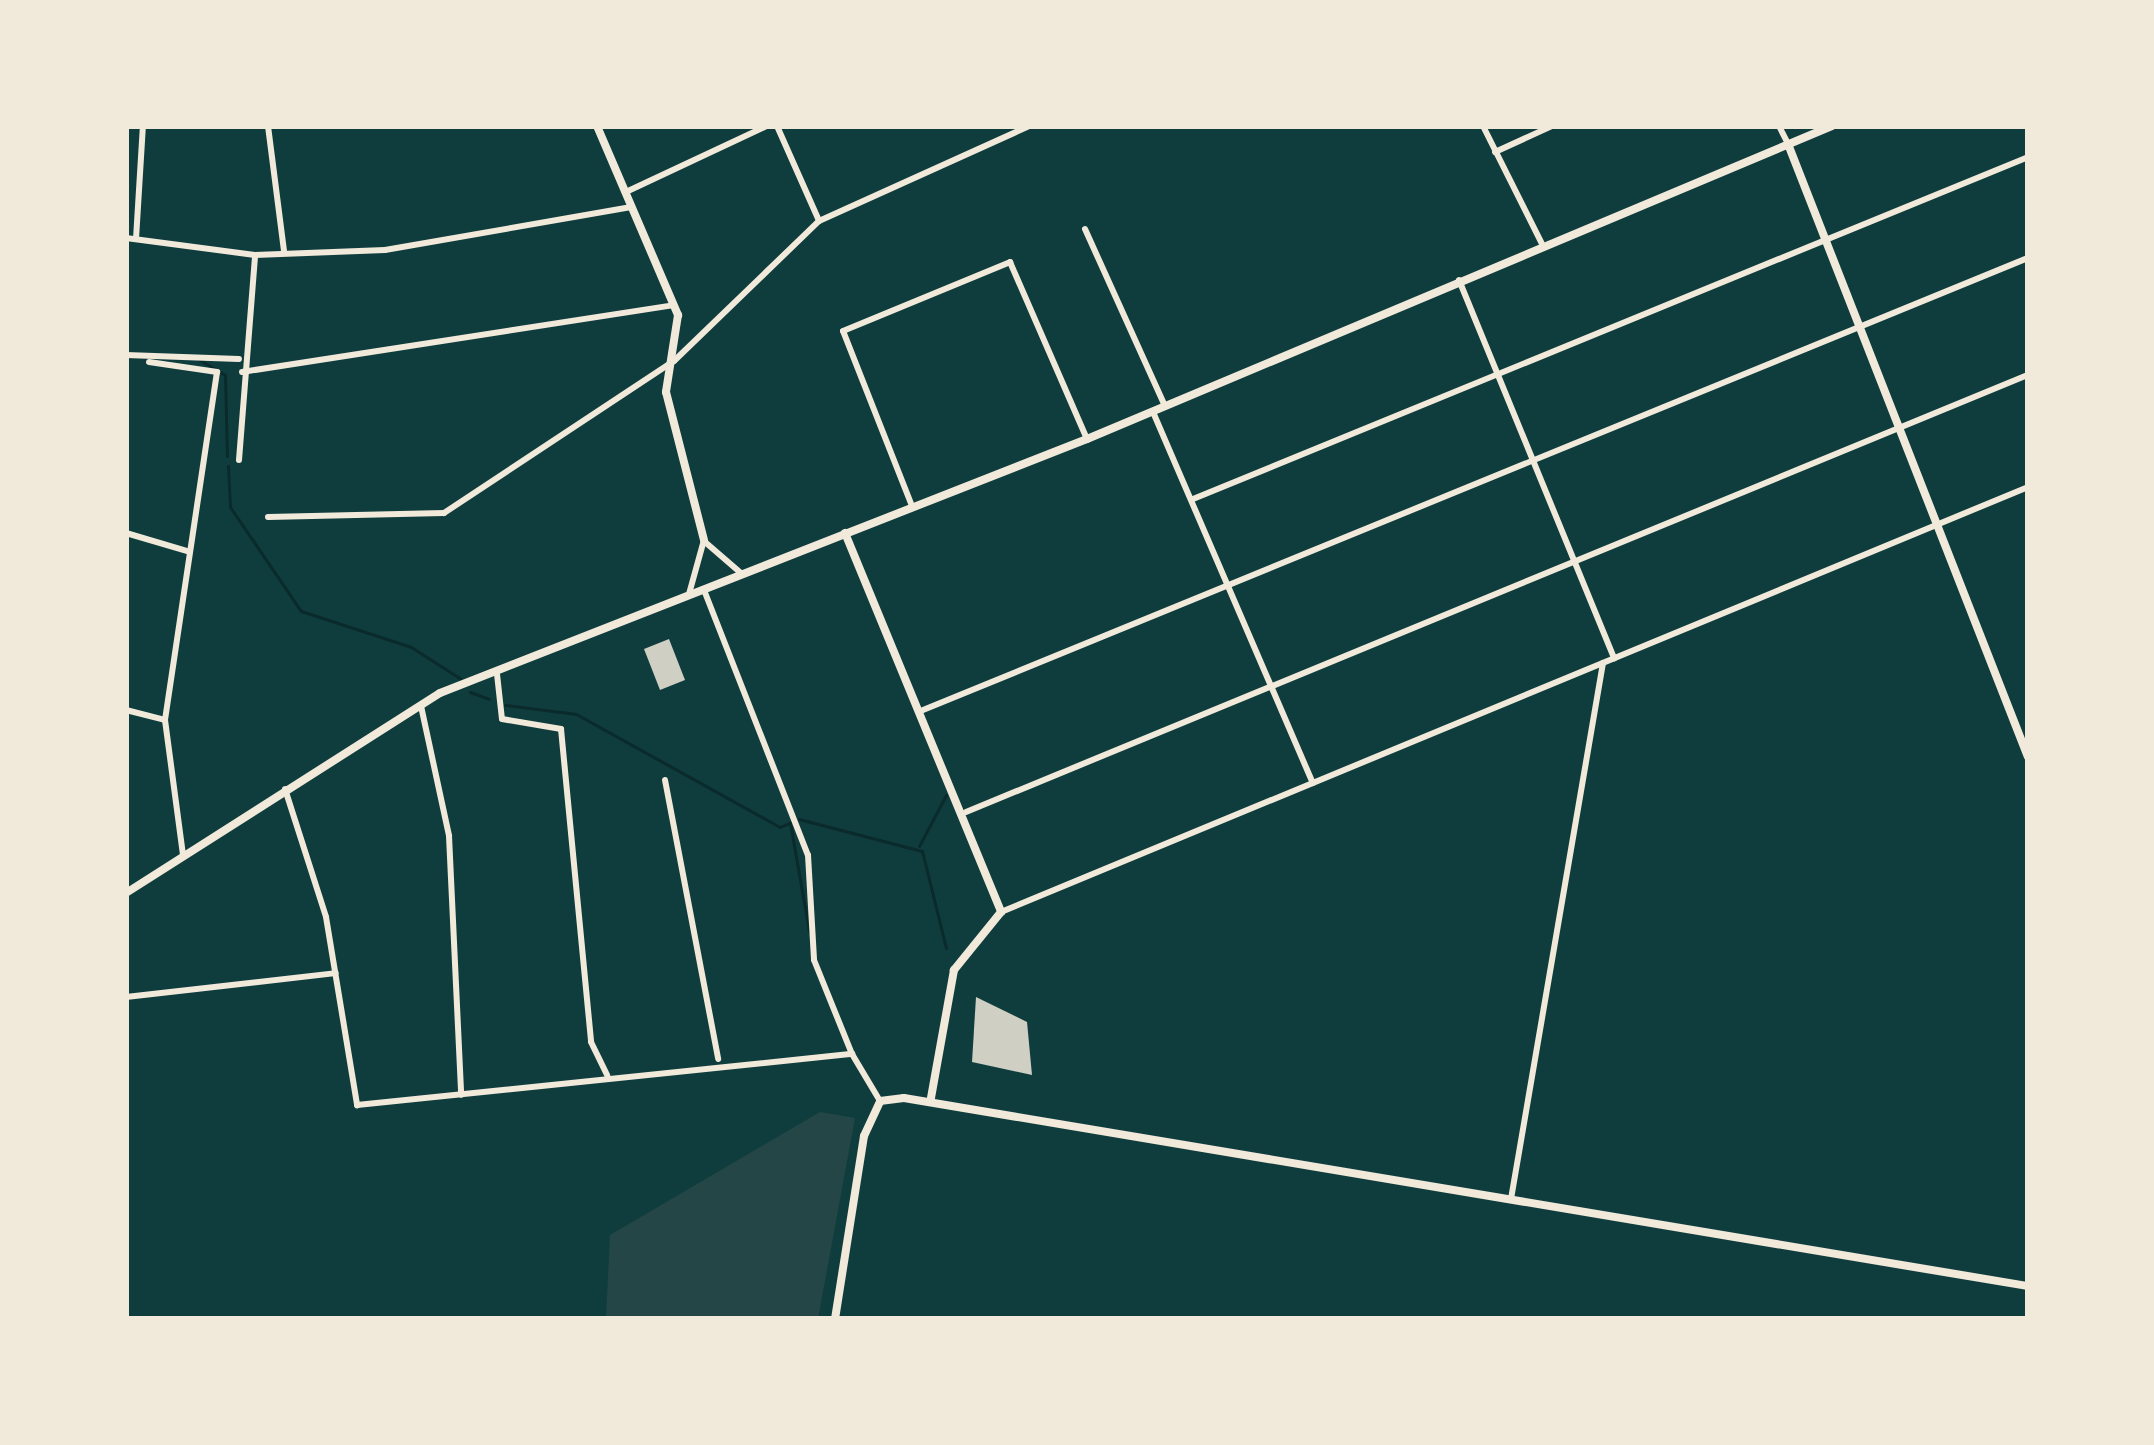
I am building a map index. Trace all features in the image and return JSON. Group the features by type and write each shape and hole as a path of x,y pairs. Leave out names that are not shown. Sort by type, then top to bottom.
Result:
{"street":[{"path":"143,126 131,238 255,255 450,242 634,206"},
{"path":"268,126 284,253"},
{"path":"597,126 674,305 668,400 704,540 688,596"},
{"path":"628,191 767,126"},
{"path":"777,126 819,221"},
{"path":"268,518 444,513 674,362 819,221 1029,126"},
{"path":"1483,126 1543,246"},
{"path":"1496,152 1552,126"},
{"path":"1779,126 1943,522 2028,757"},
{"path":"126,893 421,702 1087,440 1832,126"},
{"path":"1193,499 2028,157"},
{"path":"1085,229 1166,406"},
{"path":"239,460 239,359 255,255"},
{"path":"922,710 2028,258"},
{"path":"912,506 843,331 1010,262 1087,440"},
{"path":"1459,280 1614,658"},
{"path":"242,372 674,305"},
{"path":"126,355 239,359"},
{"path":"149,362 217,372 165,720 183,855"},
{"path":"966,812 2028,376"},
{"path":"1153,411 1313,784"},
{"path":"931,1098 954,970 1001,912 2028,487"},
{"path":"126,533 187,551"},
{"path":"845,533 966,812 1001,912"},
{"path":"704,540 742,574"},
{"path":"704,590 808,855 814,960 852,1054 880,1101"},
{"path":"1511,1199 1603,663"},
{"path":"496,674 502,718 561,729 591,1042 607,1075"},
{"path":"421,702 449,836 461,1095"},
{"path":"126,710 165,720"},
{"path":"664,780 718,1060"},
{"path":"284,788 303,822 336,973 357,1105 718,1060 852,1054"},
{"path":"126,998 336,973"},
{"path":"880,1101 931,1098 2028,1286"},
{"path":"835,1319 864,1136 880,1101"}],"shaded area":[{"path":"820,1112 855,1118 818,1319 606,1319 610,1235"}],"building":[{"path":"669,639 685,680 660,690 644,649"},
{"path":"976,997 1027,1022 1032,1075 972,1062"}],"waterway":[{"path":"200,360 225,375 227,456"},
{"path":"228,466 230,507 301,611 411,647 461,679"},
{"path":"470,692 489,699"},
{"path":"505,705 576,714 780,827 791,822"},
{"path":"919,846 946,795"},
{"path":"799,819 922,851 946,948"},
{"path":"790,823 809,931"}]}
